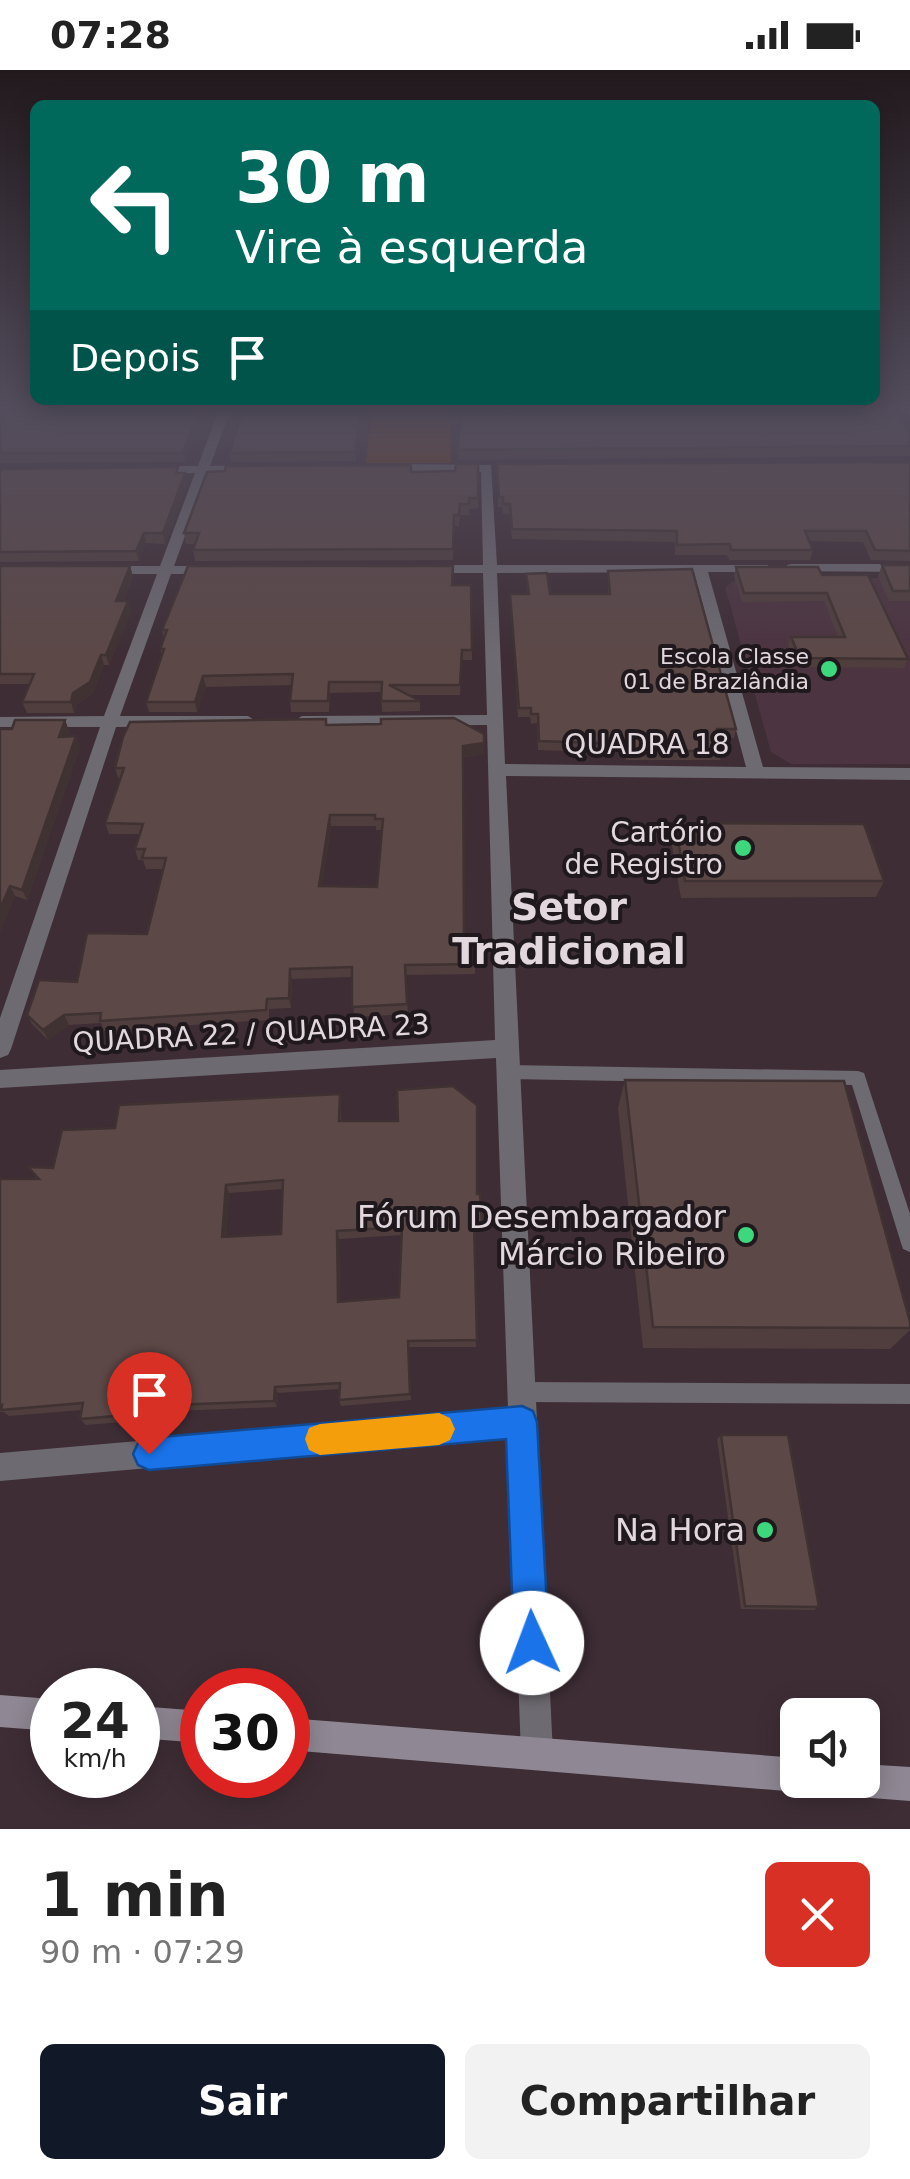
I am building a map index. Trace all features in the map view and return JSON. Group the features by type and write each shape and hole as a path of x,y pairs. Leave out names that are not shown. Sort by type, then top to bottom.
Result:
{"main road":[{"path":"0,1711 30,1713"},
{"path":"310,1736 780,1774"},
{"path":"880,1782 910,1784"}],"street":[{"path":"0,1048 110,721 197,491"},
{"path":"488,491 520,1407 537,1754"},
{"name":"QUADRA 18","path":"497,770 756,772 700,568"},
{"path":"414,569 910,568"},
{"path":"92,570 223,570"},
{"path":"284,721 495,720"},
{"path":"0,722 264,721"},
{"path":"756,772 910,774"},
{"name":"QUADRA 22 / QUADRA 23","path":"0,1078 507,1060"},
{"path":"0,1467 520,1407"}],"lane":[{"path":"507,1060 858,1078 910,1242"},
{"path":"520,1407 910,1394"}],"shaded area":[{"name":"Escola Classe 01 de Brazlândia","path":"739,578 910,578 910,764 791,764 771,752 725,587"}],"building":[{"path":"0,491 178,491 163,533 144,533 136,551 0,552"},
{"path":"200,491 478,491 478,498 460,504 459,515 454,515 453,549 193,550 199,533 184,533"},
{"path":"499,491 910,491 910,551 875,550 866,531 805,531 813,550 731,550 730,544 677,545 677,531 512,529 510,504 503,504 503,497 499,497"},
{"path":"882,565 910,565 910,591 893,591"},
{"path":"0,566 130,566 116,601 128,601 106,655 101,655 90,682 73,693 71,702 22,702 34,674 0,674"},
{"path":"188,566 453,566 452,585 471,585 472,650 462,650 460,685 389,685 420,701 381,701 382,682 329,682 328,701 290,701 293,674 203,676 195,702 146,702 164,649 160,649 167,630 162,630"},
{"path":"736,567 818,567 822,575 868,575 908,659 800,658 791,637 845,637 827,593 744,593"},
{"path":"692,569 736,729 717,729 722,751 628,751 626,744 539,741 538,714 531,714 531,708 519,708 510,594 529,594 526,574 547,573 550,594 610,594 608,571"},
{"path":"454,718 484,734 484,743 463,746 464,941 475,941 475,964 405,965 407,1004 352,1007 352,967 290,969 289,998 267,999 266,1010 100,1021 101,1013 64,1015 43,1030 27,1015 39,980 77,982 87,933 147,934 166,858 142,858 145,849 135,849 143,824 105,823 124,768 115,768 130,722 326,719 326,725 381,724 381,719","holes":["330,815 375,815 375,819 383,819 377,887 319,886"]},
{"path":"15,720 65,720 59,737 76,736 22,890 10,886 0,909 0,729 12,729"},
{"path":"675,823 864,824 884,881 685,881"},
{"name":"Fórum Desembargador Márcio Ribeiro","path":"625,1080 844,1081 910,1328 653,1327"},
{"path":"453,1086 477,1105 477,1194 482,1223 474,1223 477,1340 408,1341 410,1394 339,1400 340,1383 275,1387 274,1401 147,1406 139,1414 80,1419 83,1403 1,1410 0,1179 39,1179 28,1167 53,1168 62,1130 115,1128 119,1105 340,1094 339,1121 398,1121 397,1090","holes":["283,1180 281,1234 222,1237 226,1185","402,1227 399,1297 338,1302 337,1231"]},
{"name":"Na Hora","path":"721,1435 788,1435 819,1607 745,1606"}],"slow traffic":[{"path":"320,1439 439,1429"}],"place":[{"name":"Escola Classe 01 de Brazlândia","path":"829,669"},
{"name":"Cartório de Registro","path":"743,848"},
{"name":"Fórum Desembargador Márcio Ribeiro","path":"746,1235"},
{"name":"Na Hora","path":"765,1530"}],"district":[{"name":"Setor Tradicional","path":"569,929"}],"route":[{"path":"149,1454 522,1422 532,1643"}]}
